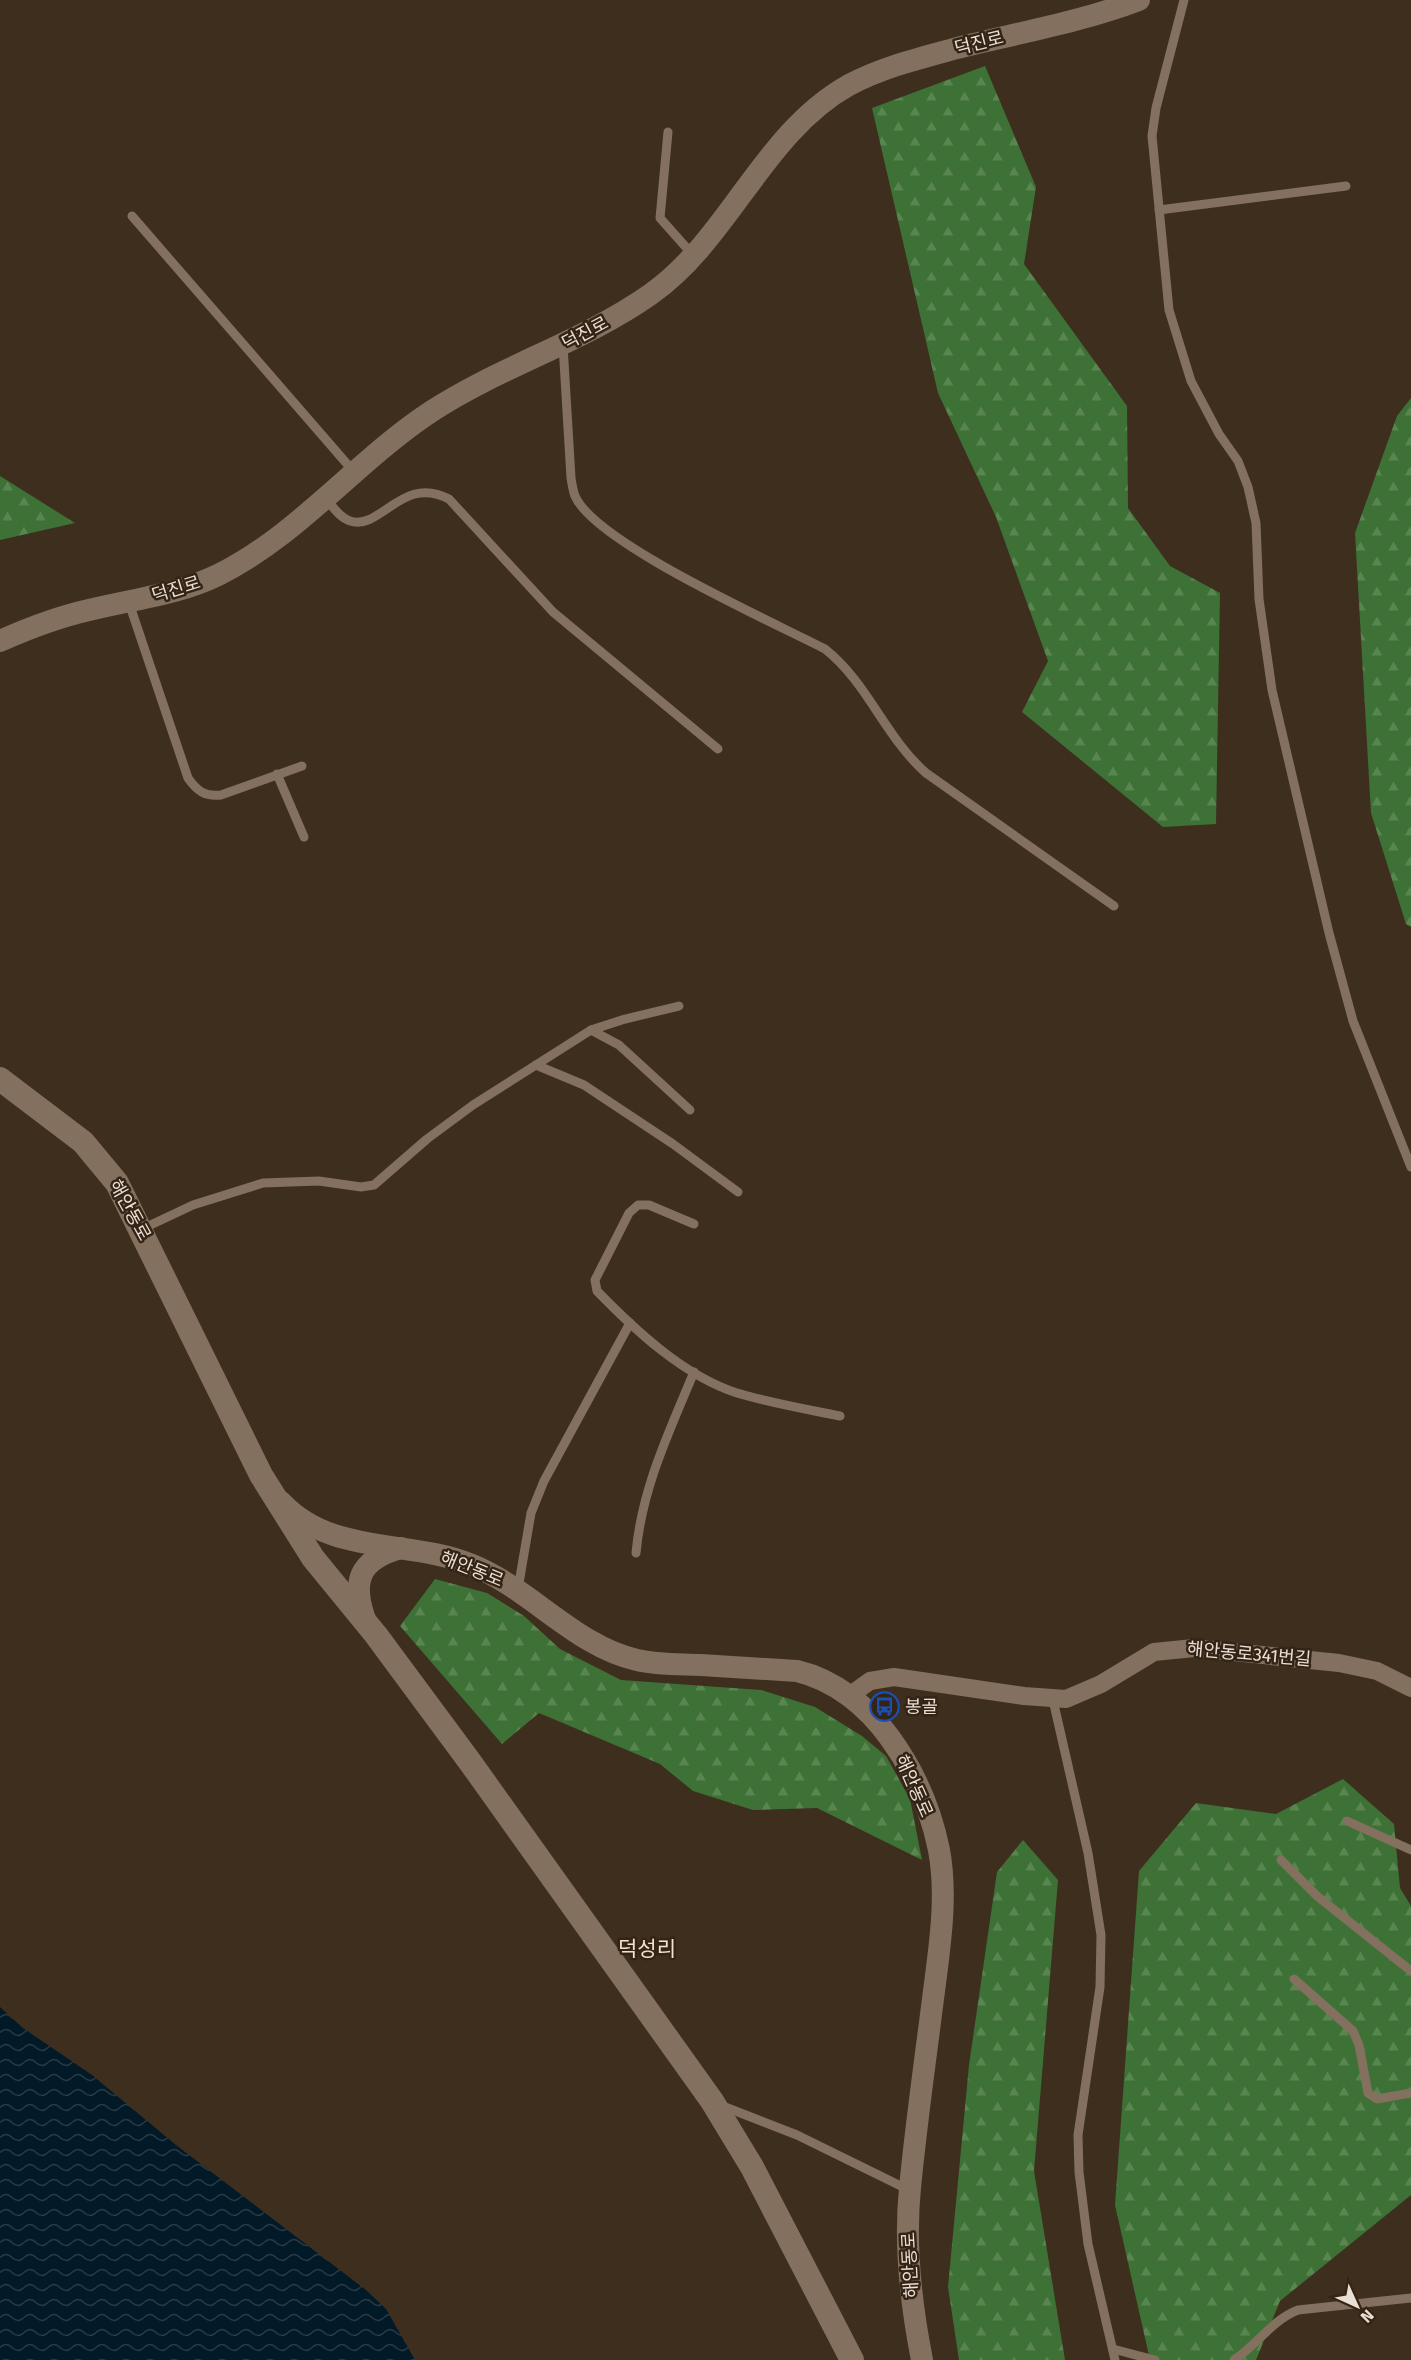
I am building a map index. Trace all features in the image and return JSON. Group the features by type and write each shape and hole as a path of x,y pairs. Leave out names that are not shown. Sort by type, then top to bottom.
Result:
{"main road":[{"name":"해안동로","path":"0,1078 83,1142 117,1183 142,1229 261,1475 313,1558 366,1623 470,1762 712,2102 752,2167 852,2360"}],"street":[{"name":"덕진로","path":"0,641 57,618 129,603 193,586 219,574 279,536 354,472 432,411 483,382 563,345 654,292 694,256 789,135 830,96 854,82 913,59 1139,0"},
{"name":"해안동로","path":"261,1475 291,1512 324,1533 366,1543 448,1557 472,1565 518,1589 594,1643 636,1660 796,1671 815,1675 849,1695 884,1729 907,1763 926,1807 939,1852 942,1894 940,1940 909,2190 908,2243 913,2312 922,2360"},
{"path":"366,1623 358,1603 361,1575 369,1562 383,1553 402,1548"},
{"name":"해안동로341번길","path":"849,1695 870,1681 894,1677 1053,1700 1081,1695 1154,1652 1194,1647 1339,1663 1377,1671 1411,1688"}],"lane":[{"path":"1184,0 1156,108 1152,136 1169,310 1179,349 1191,381 1219,434 1238,461 1248,487 1256,523 1259,599 1272,690 1353,1021 1411,1167"},
{"path":"669,132 660,218 694,256"},
{"path":"1159,210 1346,186"},
{"path":"132,216 354,472"},
{"path":"563,345 571,478 575,497 593,518 624,544 825,649 844,663 907,756 926,773 1114,906"},
{"path":"324,498 340,515 350,521 362,522 411,495 422,492 436,493 449,499 553,612 718,749"},
{"path":"129,603 188,778 196,789 209,796 221,795 302,766"},
{"path":"277,774 304,837"},
{"path":"142,1229 193,1205 263,1183 319,1181 361,1187 374,1185 427,1139 591,1030 625,1018 679,1006"},
{"path":"591,1030 619,1045 690,1110"},
{"path":"536,1065 584,1085 673,1144 738,1192"},
{"path":"694,1224 650,1205 638,1205 629,1213 595,1280 597,1291 630,1323 694,1372 737,1393 840,1416"},
{"path":"518,1589 531,1513 544,1481 630,1323"},
{"path":"636,1553 639,1520 654,1466 694,1372"},
{"path":"1053,1700 1088,1853 1101,1935 1100,1987 1078,2135 1082,2206 1115,2360"},
{"path":"1347,1821 1411,1850"},
{"path":"1281,1860 1317,1896 1411,1971"},
{"path":"1294,1979 1353,2031 1359,2045 1368,2093 1377,2099 1411,2093"},
{"path":"712,2102 797,2135 909,2190"},
{"path":"1233,2360 1248,2351 1283,2316 1298,2310 1411,2298"},
{"path":"1113,2349 1155,2360"}],"green space":[{"path":"985,66 1036,187 1024,264 1127,406 1128,508 1170,566 1220,593 1216,824 1163,827 1022,712 1048,661 996,517 938,393 872,108"},
{"path":"1411,398 1411,927 1406,924 1371,813 1355,533 1397,416"},
{"path":"0,476 75,523 0,540"},
{"path":"435,1579 487,1593 524,1616 560,1649 621,1680 761,1690 815,1707 862,1736 886,1756 910,1799 922,1860 817,1808 753,1810 693,1791 660,1764 539,1713 502,1744 400,1626"},
{"path":"1343,1779 1394,1824 1400,1888 1411,1906 1411,2195 1280,2301 1256,2360 1150,2360 1115,2205 1139,1871 1196,1803 1276,1814"},
{"path":"1023,1840 1058,1880 1034,2171 1065,2360 959,2360 948,2287 969,2065 997,1872"}],"water":[{"path":"0,2007 23,2028 92,2075 176,2145 366,2290 386,2309 415,2360 0,2360"}],"place":[{"name":"봉골","path":"884,1707"}],"district":[{"name":"덕성리","path":"647,1949"}]}
